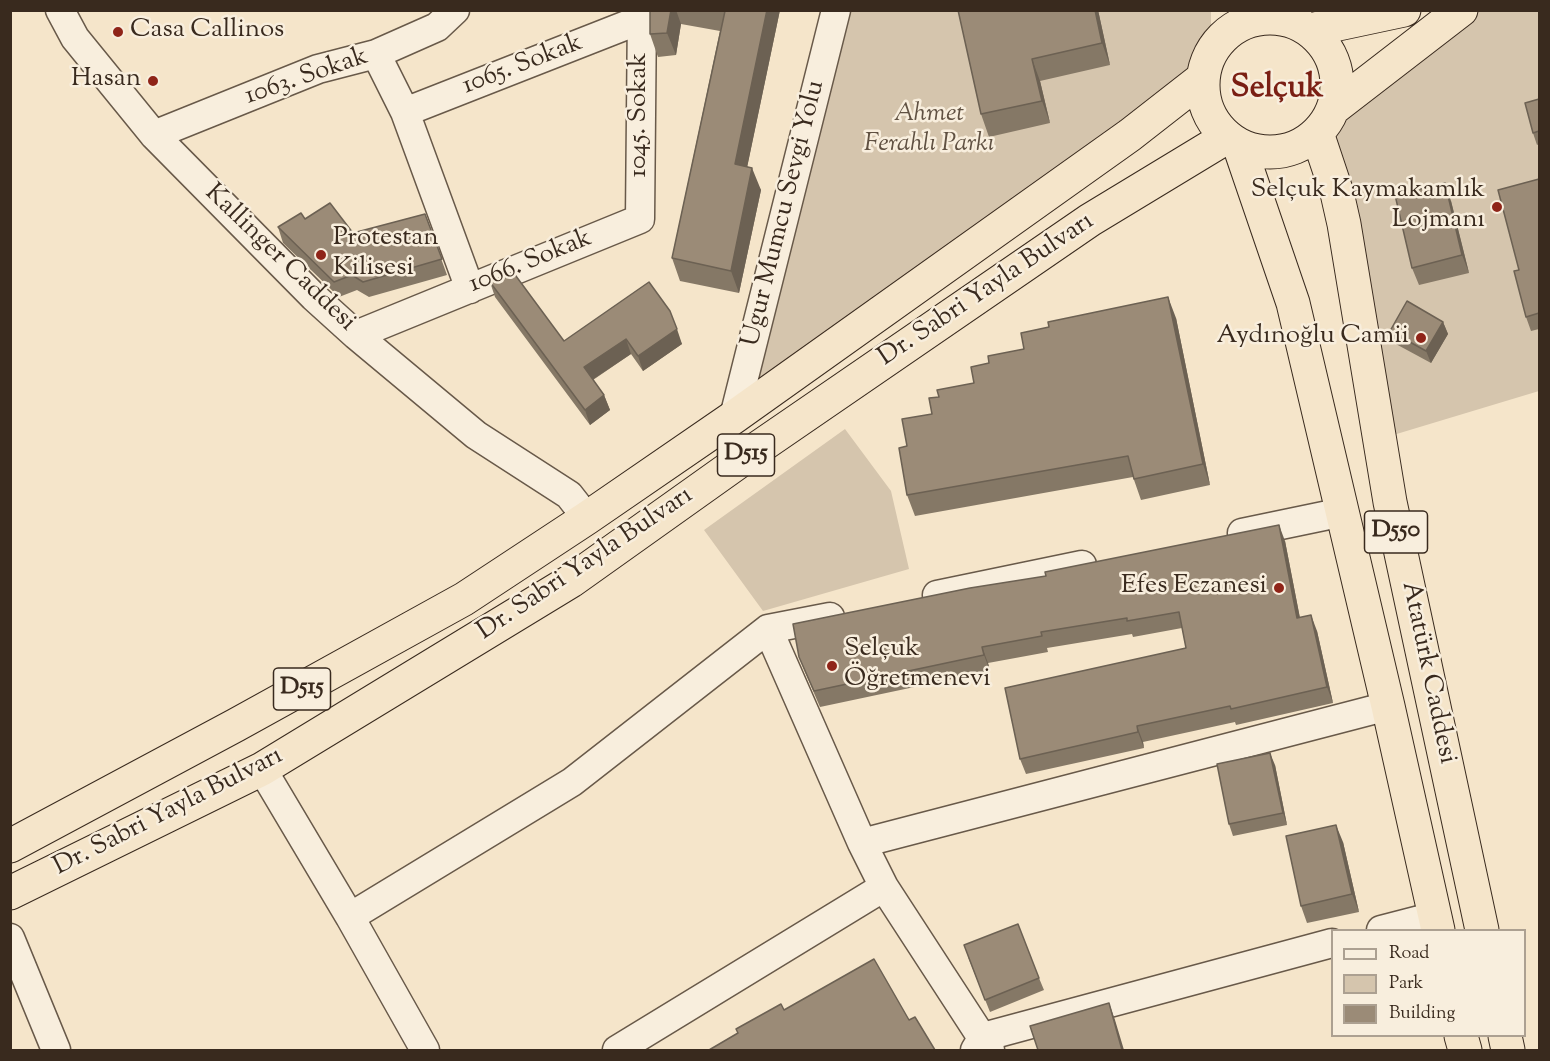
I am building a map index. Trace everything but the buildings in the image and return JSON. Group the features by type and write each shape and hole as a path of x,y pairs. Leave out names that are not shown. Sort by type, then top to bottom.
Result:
{"highway":[{"path":"1211,10 1203,95 1208,111 1216,125 1233,141 1259,151 1280,151 1300,145 1325,120 1461,10"},
{"path":"1207,65 1225,34 1245,22 1267,17 1297,20 1404,10"},
{"path":"1297,20 1325,45 1335,65 1338,86 1325,120"},
{"name":"Dr. Sabri Yayla Bulvarı","path":"10,846 464,599 734,417 1130,135 1207,65"},
{"name":"Atatürk Caddesi","path":"1325,120 1390,502 1482,929"},
{"name":"Dr. Sabri Yayla Bulvarı","path":"10,893 262,769 571,580 755,450 1090,220 1233,141"},
{"name":"Atatürk Caddesi","path":"1233,141 1293,303 1388,706 1436,923"}],"street":[{"name":"Kallinger Caddesi","path":"60,10 75,38 154,135 315,297 356,335 476,435 569,495 587,518"},
{"name":"1063. Sokak","path":"154,135 318,69 376,54 437,27 454,10"},
{"name":"Ugur Mumcu Sevgi Yolu","path":"734,417 836,10"},
{"name":"1065. Sokak","path":"405,112 642,15"},
{"name":"1045. Sokak","path":"640,219 642,15"},
{"path":"376,54 405,112 470,288"},
{"name":"1066. Sokak","path":"356,335 640,219"},
{"path":"1214,538 1343,512"},
{"path":"909,600 1108,560"},
{"path":"350,917 572,782 768,629 850,612"},
{"path":"768,629 862,843 884,886 982,1046 1331,944"},
{"path":"862,843 1388,706"},
{"path":"262,769 350,917 425,1050"},
{"path":"617,1050 884,886"},
{"path":"1389,929 1436,923"},
{"path":"10,938 56,1050"}],"green space":[{"name":"Ahmet Ferahlı Parkı","path":"836,11 1211,11 1211,52 1206,64 734,417"},
{"path":"1461,11 1539,11 1539,391 1380,439 1327,121"},
{"path":"845,429 891,491 909,569 763,611 704,530"}],"place":[{"name":"Casa Callinos","path":"118,32"},
{"name":"Hasan","path":"153,81"},
{"name":"Selçuk Kaymakamlık Lojmanı","path":"1497,207"},
{"name":"Protestan Kilisesi","path":"321,255"},
{"name":"Aydınoğlu Camii","path":"1421,338"},
{"name":"Efes Eczanesi","path":"1279,588"},
{"name":"Selçuk Öğretmenevi","path":"832,666"}],"district":[{"name":"Selçuk","path":"1277,91"}]}
